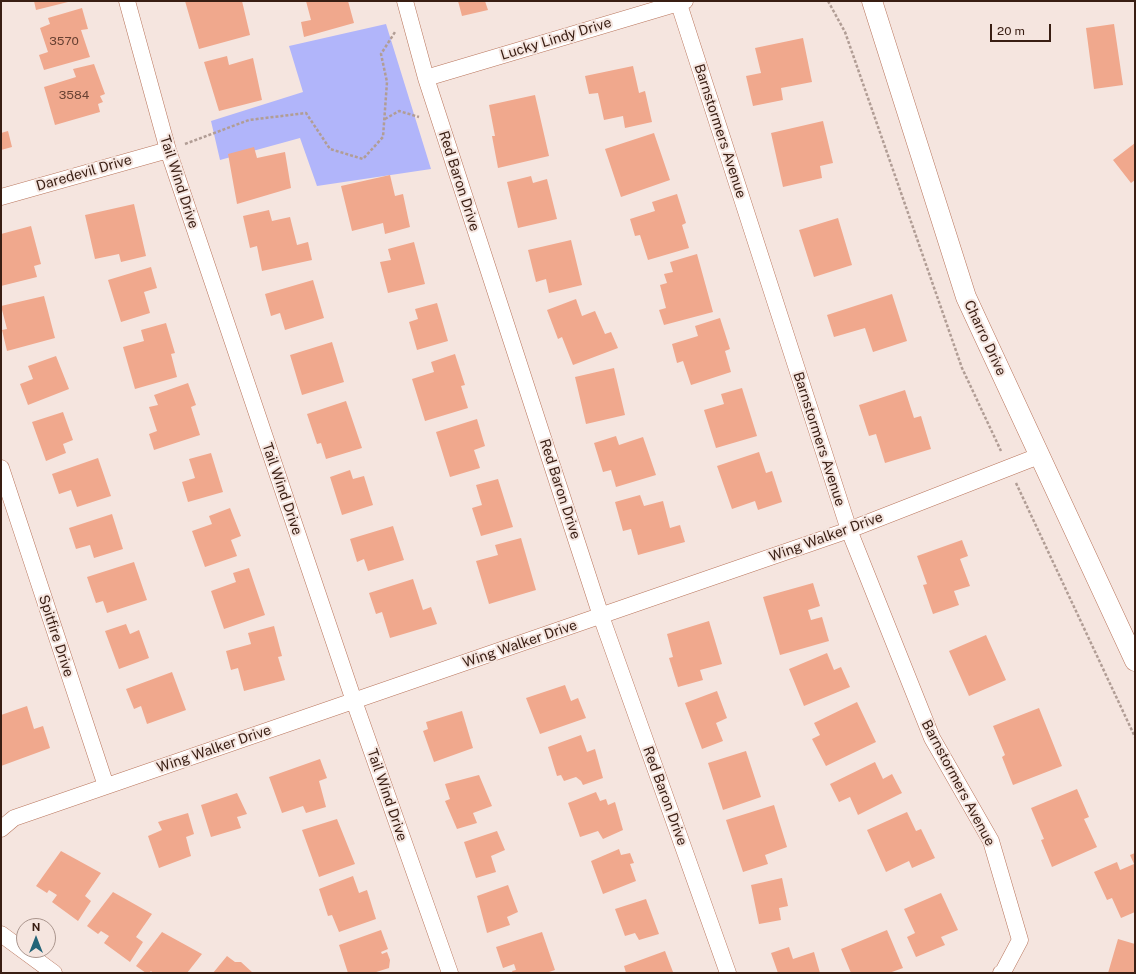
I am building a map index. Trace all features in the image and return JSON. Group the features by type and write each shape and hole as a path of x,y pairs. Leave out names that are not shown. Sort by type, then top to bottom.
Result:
{"street":[{"name":"Tail Wind Drive","path":"127,1 168,150 354,701 450,973"},
{"name":"Charro Drive","path":"872,1 966,297 1135,661"},
{"name":"Lucky Lindy Drive","path":"426,78 681,2"},
{"name":"Barnstormers Avenue","path":"681,2 849,530 932,738 991,841 1020,940 1003,972 1001,973"},
{"name":"Red Baron Drive","path":"406,7 440,123 601,616 728,973"},
{"name":"Daredevil Drive","path":"1,197 168,150"},
{"name":"Wing Walker Drive","path":"1,829 14,818 849,530 1039,455"},
{"name":"Spitfire Drive","path":"1,468 4,488 106,786"},
{"path":"1,934 54,973"}],"path":[{"path":"828,1 845,32 962,368 1135,737"},
{"path":"168,150 249,120 306,113 330,148 363,159 383,137 387,82 381,54 406,7"},
{"path":"384,119 399,111 440,123"}],"shaded area":[{"path":"386,24 431,169 317,186 300,138 220,160 211,121 303,92 289,46"}],"building":[{"path":"34,1 68,1 68,2 36,10"},
{"path":"185,1 242,1 250,35 199,49"},
{"path":"306,1 348,1 354,23 304,37 301,22 311,20"},
{"path":"458,1 485,1 488,10 462,16"},
{"path":"82,8 88,29 81,30 90,57 44,70 39,55 48,52 40,28 50,24 48,18"},
{"path":"1114,24 1123,85 1094,89 1086,28"},
{"path":"803,38 812,82 781,88 783,100 753,106 746,76 761,73 755,48"},
{"path":"227,56 229,65 253,58 262,100 219,111 204,62"},
{"path":"94,64 105,94 100,96 103,102 98,104 100,112 55,125 44,87 76,77 73,69"},
{"path":"633,66 639,93 645,91 652,122 625,128 623,116 604,120 598,93 589,94 585,76"},
{"path":"535,95 549,156 498,168 492,136 495,136 489,105"},
{"path":"823,121 833,163 820,166 822,178 783,187 771,133"},
{"path":"8,131 12,147 1,150 1,133"},
{"path":"654,133 670,180 621,197 605,149"},
{"path":"1135,143 1135,180 1131,183 1113,160"},
{"path":"254,147 257,158 285,152 291,188 237,204 228,154"},
{"path":"390,175 395,196 403,194 410,227 385,234 383,223 352,231 341,186"},
{"path":"531,176 533,183 547,179 557,219 518,228 507,182"},
{"path":"677,194 686,223 682,225 689,248 648,260 640,235 635,236 630,219 655,211 652,202"},
{"path":"134,204 146,256 121,262 119,254 95,259 85,215"},
{"path":"269,210 272,221 290,217 297,245 308,242 312,260 262,271 257,246 250,248 243,216"},
{"path":"838,218 852,265 814,277 799,230"},
{"path":"31,226 41,264 34,266 37,277 1,286 1,234"},
{"path":"571,240 582,285 549,293 546,279 536,282 528,250"},
{"path":"414,242 425,284 388,293 380,262 391,260 388,249"},
{"path":"697,254 713,312 664,325 659,310 666,308 660,285 667,283 664,274 673,272 670,262"},
{"path":"151,267 157,288 144,292 150,313 121,322 108,280"},
{"path":"313,280 324,318 285,330 280,313 271,316 265,294"},
{"path":"892,294 907,341 873,352 865,328 834,337 827,315"},
{"path":"44,296 55,338 7,351 2,330 7,329 1,306"},
{"path":"576,299 582,316 595,311 605,334 611,332 618,348 573,365 562,337 558,339 547,310"},
{"path":"437,303 448,341 417,350 409,322 418,319 415,309"},
{"path":"720,318 730,349 725,351 731,372 691,385 683,361 677,363 672,344 698,336 695,326"},
{"path":"166,323 175,353 171,354 177,377 135,389 123,347 144,341 141,330"},
{"path":"332,342 344,382 302,395 290,355"},
{"path":"455,354 465,385 461,386 468,408 425,421 412,379 434,372 431,362"},
{"path":"56,356 69,389 28,405 20,384 33,379 28,366"},
{"path":"614,368 625,415 586,424 575,377"},
{"path":"188,383 196,405 191,407 200,435 154,450 149,434 157,431 149,407 158,405 154,395"},
{"path":"742,388 757,436 716,448 704,410 724,404 721,394"},
{"path":"905,390 914,418 921,416 931,449 885,463 876,434 869,436 859,405"},
{"path":"346,401 362,448 326,459 321,443 317,444 307,414"},
{"path":"63,412 73,440 63,444 66,453 46,461 32,422"},
{"path":"477,419 485,446 474,450 480,468 450,477 436,432"},
{"path":"616,436 619,445 643,437 656,475 616,487 611,470 603,472 594,443"},
{"path":"759,452 766,473 772,471 782,502 758,510 755,501 732,509 717,466"},
{"path":"211,453 223,492 188,502 182,482 195,478 189,459"},
{"path":"98,458 111,496 77,507 71,490 59,494 52,474"},
{"path":"350,470 353,479 364,476 373,505 342,515 330,477"},
{"path":"498,479 513,527 481,536 472,508 482,505 476,485"},
{"path":"640,495 644,506 663,501 670,528 680,525 685,542 638,555 631,529 623,531 615,502"},
{"path":"230,508 241,536 231,540 237,556 205,567 192,531 212,524 209,516"},
{"path":"112,514 123,549 94,558 90,545 76,549 69,528"},
{"path":"393,526 404,560 368,571 364,559 357,562 350,539"},
{"path":"521,538 536,590 489,604 476,561 498,555 495,545"},
{"path":"962,540 968,556 960,559 970,586 954,591 959,605 933,614 923,585 927,584 917,556"},
{"path":"134,562 147,600 107,613 103,601 96,603 87,577"},
{"path":"249,568 265,615 224,629 211,591 236,582 233,573"},
{"path":"413,579 423,610 431,607 437,624 390,638 382,612 376,614 369,593"},
{"path":"813,583 820,606 808,610 811,620 822,617 829,641 780,655 763,597"},
{"path":"709,621 722,664 700,670 703,680 678,687 669,658 673,657 667,634"},
{"path":"126,624 130,634 139,630 149,658 119,669 105,631"},
{"path":"274,626 282,656 278,657 285,680 244,691 238,668 231,670 226,651 251,644 248,633"},
{"path":"986,635 1006,680 969,696 949,651"},
{"path":"827,653 834,670 841,667 850,687 804,706 789,669"},
{"path":"172,672 186,710 147,724 141,706 134,709 126,689"},
{"path":"565,685 571,701 578,698 586,718 540,734 526,698"},
{"path":"717,691 727,718 716,723 723,741 702,749 685,703"},
{"path":"857,702 876,742 826,766 812,739 820,735 814,723"},
{"path":"27,706 34,729 43,726 50,748 1,766 1,715"},
{"path":"1039,708 1062,766 1013,785 1002,757 1005,755 993,726"},
{"path":"462,711 473,748 434,762 423,731 428,729 426,722"},
{"path":"581,735 587,752 595,749 603,778 583,785 576,777 564,781 561,775 557,776 548,747"},
{"path":"746,751 761,797 723,810 708,763"},
{"path":"320,759 327,778 319,781 326,807 306,813 303,806 282,813 269,777"},
{"path":"875,762 883,779 892,774 902,793 858,815 850,797 839,802 830,784"},
{"path":"479,775 492,806 473,813 477,823 457,829 445,801 450,799 445,784"},
{"path":"1077,789 1089,817 1084,819 1097,847 1052,867 1041,840 1044,839 1031,808"},
{"path":"596,792 600,801 606,799 608,805 615,802 623,830 603,839 598,831 580,837 568,803"},
{"path":"237,793 247,814 237,817 241,828 211,837 201,805"},
{"path":"774,805 787,847 765,855 768,864 743,872 726,820"},
{"path":"907,812 916,831 921,829 935,858 912,868 909,861 886,872 867,830"},
{"path":"188,813 194,834 186,837 191,856 159,868 148,836 162,830 158,822"},
{"path":"337,819 355,864 319,877 302,830"},
{"path":"497,831 505,850 491,856 496,872 476,878 464,842"},
{"path":"619,849 621,855 630,853 634,863 630,864 636,881 603,894 591,861"},
{"path":"61,851 101,873 85,896 91,901 78,921 52,902 57,895 49,890 47,893 36,886"},
{"path":"1135,853 1135,912 1121,918 1112,898 1107,900 1094,872 1117,862 1120,870 1134,864 1130,855"},
{"path":"353,876 359,893 367,890 376,919 339,932 332,915 328,916 319,889"},
{"path":"782,878 788,906 779,908 781,920 759,924 751,885"},
{"path":"508,885 518,912 507,917 510,925 487,933 477,896"},
{"path":"113,892 152,914 136,937 143,942 130,962 104,943 109,936 101,931 98,934 87,926"},
{"path":"941,893 958,930 941,937 945,945 916,957 907,937 915,933 904,909"},
{"path":"646,899 659,934 639,940 635,933 625,936 615,909"},
{"path":"381,930 388,949 381,952 382,954 387,952 390,960 389,968 373,973 348,973 339,945"},
{"path":"887,930 903,968 889,973 851,973 841,949"},
{"path":"162,932 202,954 187,973 153,973 151,971 146,973 136,966"},
{"path":"542,932 555,970 546,973 513,973 512,971 516,970 514,964 503,968 496,947"},
{"path":"1118,939 1135,944 1135,973 1108,973"},
{"path":"789,947 793,959 814,952 820,973 778,973 771,953"},
{"path":"665,951 673,972 626,973 624,966"},
{"path":"227,956 235,962 241,962 253,973 213,973"}]}
